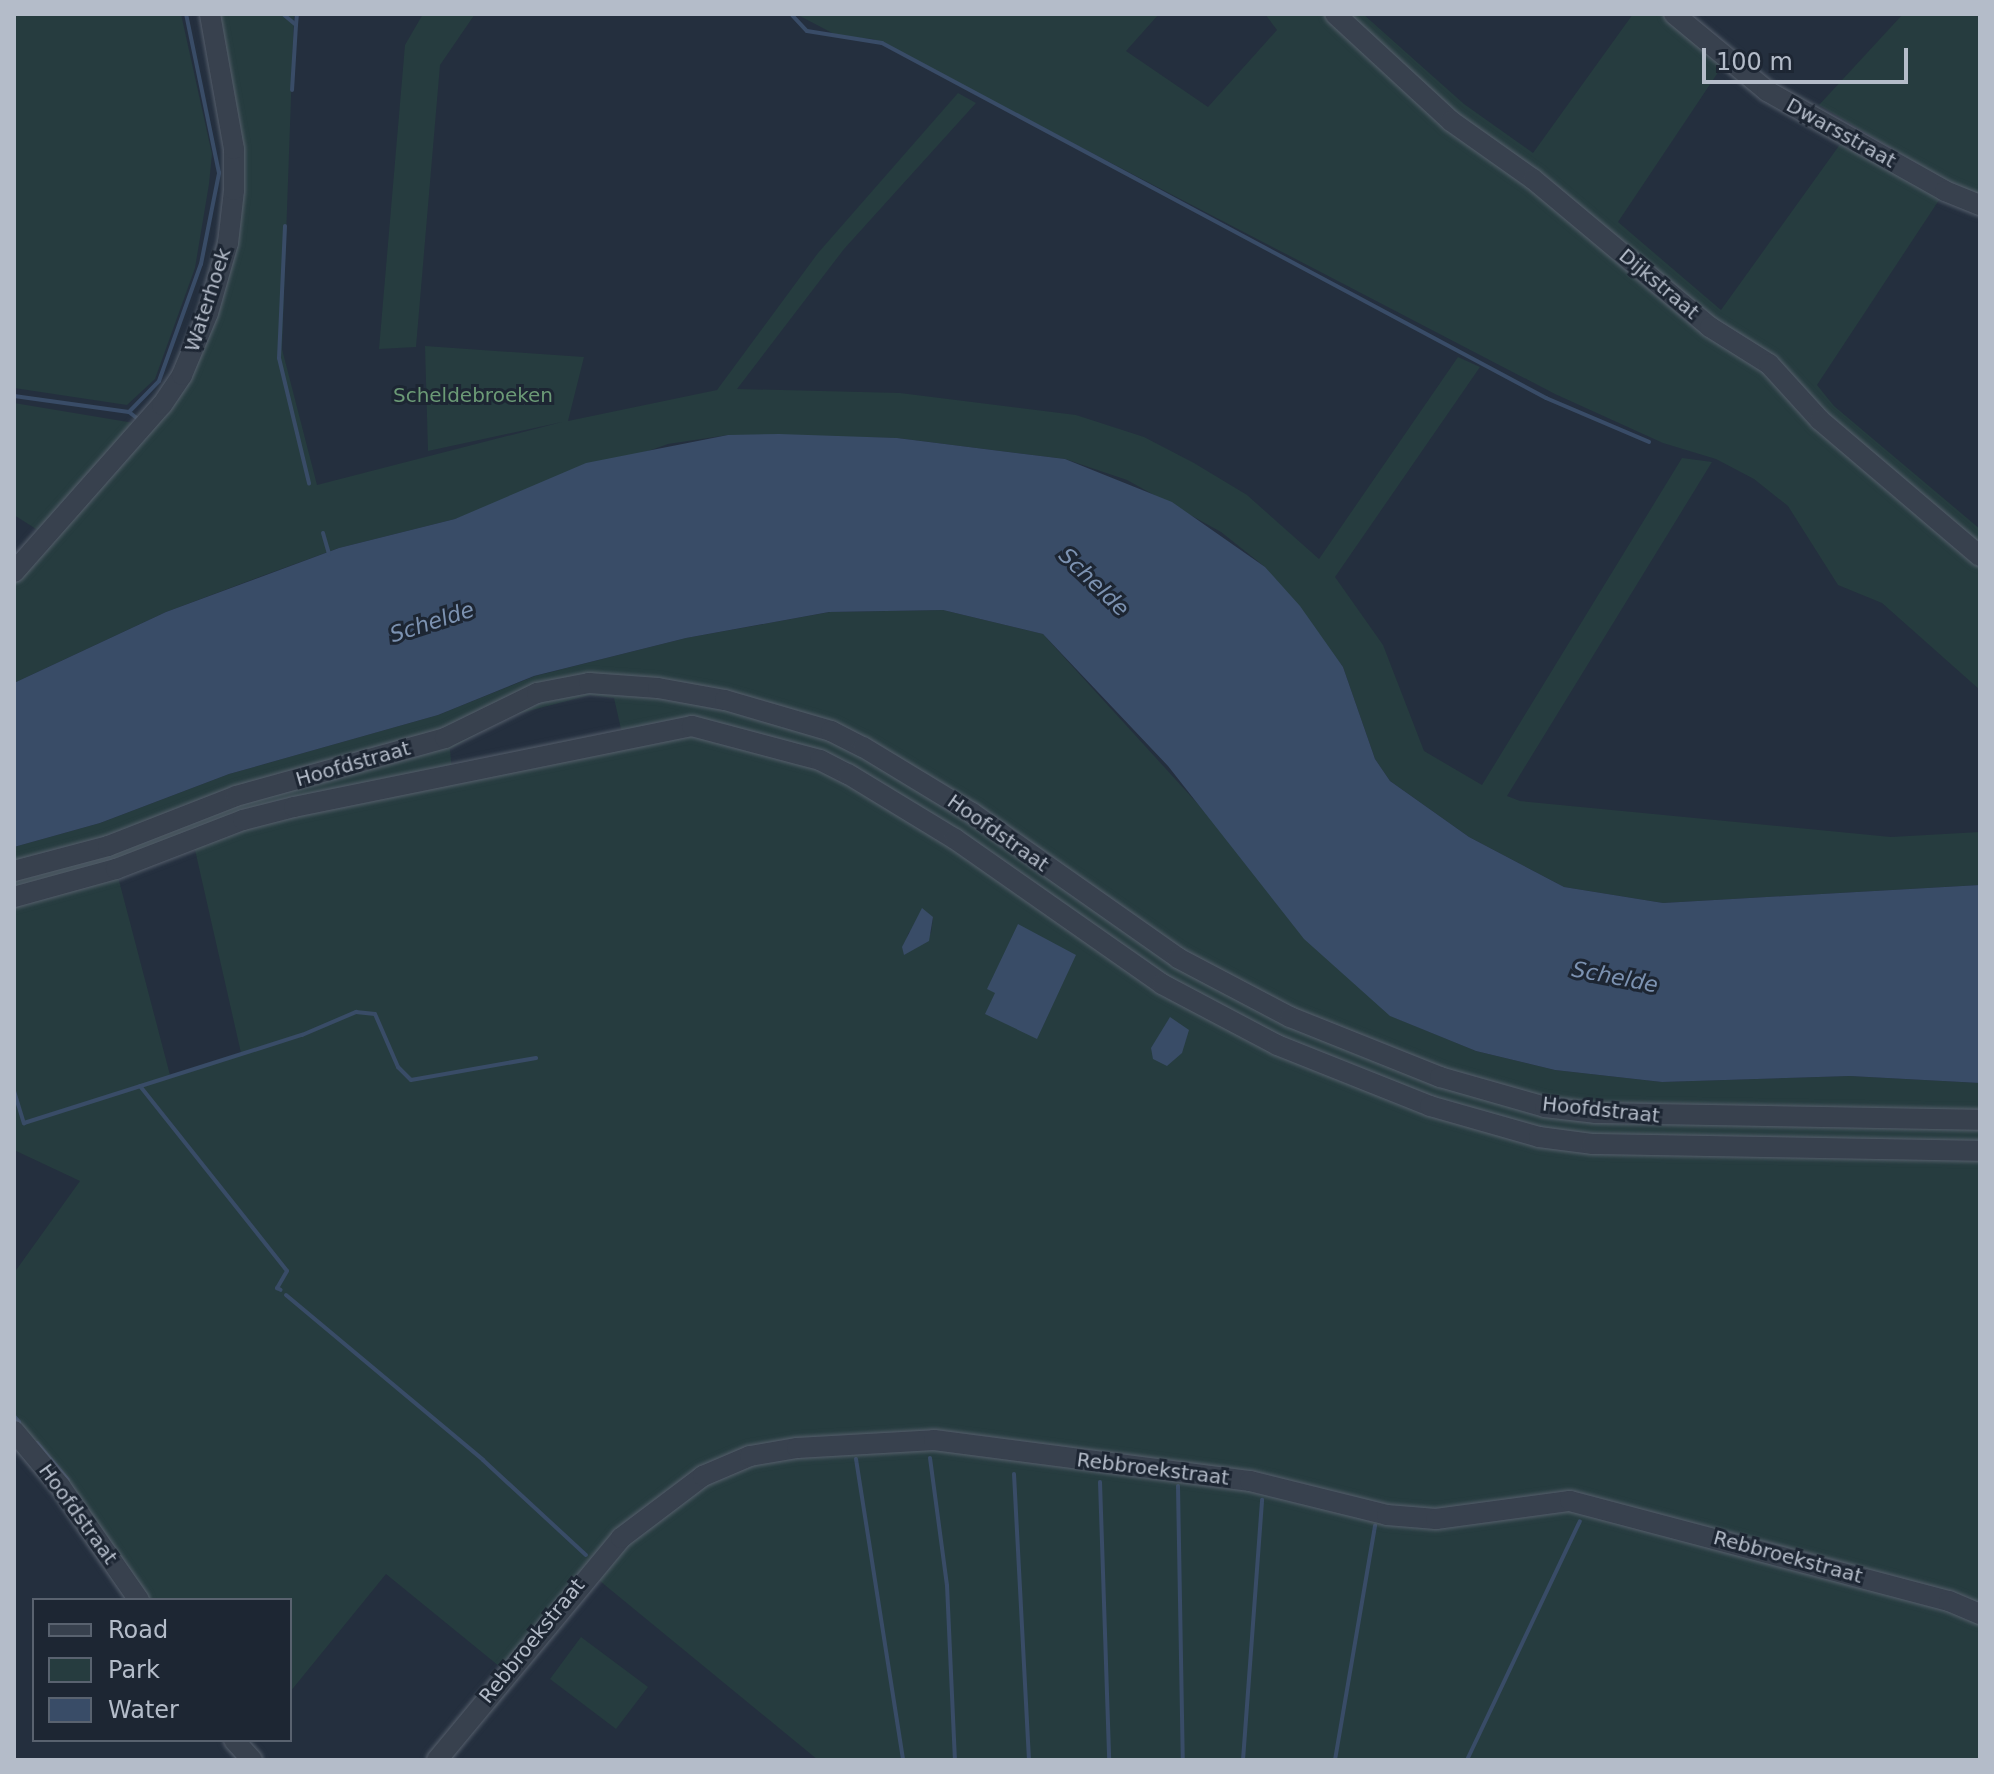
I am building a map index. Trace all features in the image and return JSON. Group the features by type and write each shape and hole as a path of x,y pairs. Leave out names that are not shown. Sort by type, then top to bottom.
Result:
{"street":[{"name":"Waterhoek","path":"14,572 162,405 182,375 208,313 228,243 234,190 234,149 210,14"},
{"name":"Dijkstraat","path":"1335,14 1451,121 1533,179 1710,327 1769,364 1820,420 1980,556"},
{"name":"Dwarsstraat","path":"1674,14 1767,91 1945,191 1980,205"},
{"name":"Hoofdstraat","path":"14,871 108,846 236,796 445,738 526,696 589,683 658,688 725,700 831,731 972,813 1178,958 1290,1017 1440,1077 1545,1107 1595,1113 1980,1120"},
{"name":"Hoofdstraat","path":"14,897 116,869 243,820 294,807 692,726 820,760 848,774 955,839 1162,984 1277,1045 1430,1106 1539,1137 1592,1144 1980,1151"},
{"name":"Hoofdstraat","path":"14,1431 60,1486 138,1598"},
{"name":"Rebbroekstraat","path":"437,1760 621,1538 703,1476 750,1456 797,1448 934,1440 1250,1481 1387,1515 1436,1519 1570,1501 1935,1597 1980,1614"},
{"path":"236,1742 252,1760"}],"green space":[{"path":"14,14 181,14 212,154 209,184 195,268 155,379 127,405 14,388"},
{"path":"216,14 294,14 282,349 317,485 562,422 428,451 425,346 584,357 568,421 717,390 818,253 958,93 976,103 844,249 737,389 900,393 1076,415 1144,437 1194,463 1247,495 1319,559 1458,357 1480,367 1335,577 1383,645 1424,751 1482,785 1682,458 1712,462 1507,796 1520,801 1891,837 1980,832 1980,885 1663,903 1564,887 1469,837 1390,781 1375,759 1343,667 1265,567 1221,532 1127,480 1065,459 897,438 728,435 668,444 455,519 339,548 262,576 166,612 14,683 14,572 44,534 14,515 14,403 140,424 162,405 236,236"},
{"name":"Scheldebroeken","path":"423,14 475,14 440,65 416,347 379,349 405,45"},
{"path":"796,14 1159,14 1126,51 1208,107 1277,30 1265,14 1363,14 1464,104 1533,153 1633,14 1674,14 1727,59 1618,222 1721,310 1846,136 1945,191 1817,385 1834,406 1980,529 1980,690 1882,603 1838,585 1788,506 1754,479 1716,459 1663,443 1555,394 873,39 838,36"},
{"path":"1903,14 1980,14 1980,195 1965,192 1819,105"},
{"path":"943,610 1043,634 1391,1016 1476,1051 1555,1070 1662,1082 1850,1076 1980,1083 1980,1760 818,1760 589,1572 505,1671 386,1574 292,1690 292,1598 138,1598 14,1431 14,1273 80,1181 14,1150 14,847 100,823 229,774 438,715 535,676 686,638 830,612","holes":["590,695 614,698 623,738 452,772 450,749 509,716","193,841 241,1053 170,1075 117,873","921,916 933,917 931,933 904,955 908,934"]},
{"path":"581,1637 648,1687 616,1729 550,1679"}],"water":[{"name":"Schelde","path":"728,435 897,438 1065,459 1172,502 1265,567 1300,606 1343,667 1375,759 1390,781 1469,837 1564,887 1663,903 1980,885 1980,1083 1850,1076 1662,1082 1555,1070 1476,1051 1390,1016 1304,939 1168,766 1043,634 943,610 829,612 686,638 534,676 438,715 229,774 100,823 14,847 14,683 166,612 339,548 455,519 586,463"},
{"path":"922,908 933,917 929,941 904,955 902,947"},
{"path":"1018,924 1076,955 1037,1039 985,1014 995,993 987,989"},
{"path":"1170,1017 1189,1030 1182,1053 1167,1066 1153,1059 1151,1048"}],"waterway":[{"path":"129,412 159,381 201,264 219,173 186,14"},
{"path":"283,14 296,25 292,90"},
{"path":"296,25 297,14"},
{"path":"791,14 807,31 882,43 1546,398 1649,442"},
{"path":"285,226 279,358 309,483"},
{"path":"14,396 129,412 138,419"},
{"path":"323,533 329,554"},
{"path":"14,1091 24,1123 302,1035 356,1012 375,1014 398,1067 411,1080 536,1058"},
{"path":"140,1086 287,1271 277,1288 281,1290"},
{"path":"286,1295 483,1460 586,1555"},
{"path":"14,1416 19,1422"},
{"path":"37,1443 68,1480"},
{"path":"930,1458 947,1585 955,1760"},
{"path":"856,1459 903,1760"},
{"path":"1014,1474 1029,1760"},
{"path":"1100,1482 1109,1760"},
{"path":"1178,1486 1183,1760"},
{"path":"1243,1760 1262,1500"},
{"path":"1467,1760 1580,1521"},
{"path":"1335,1760 1375,1525"}]}
